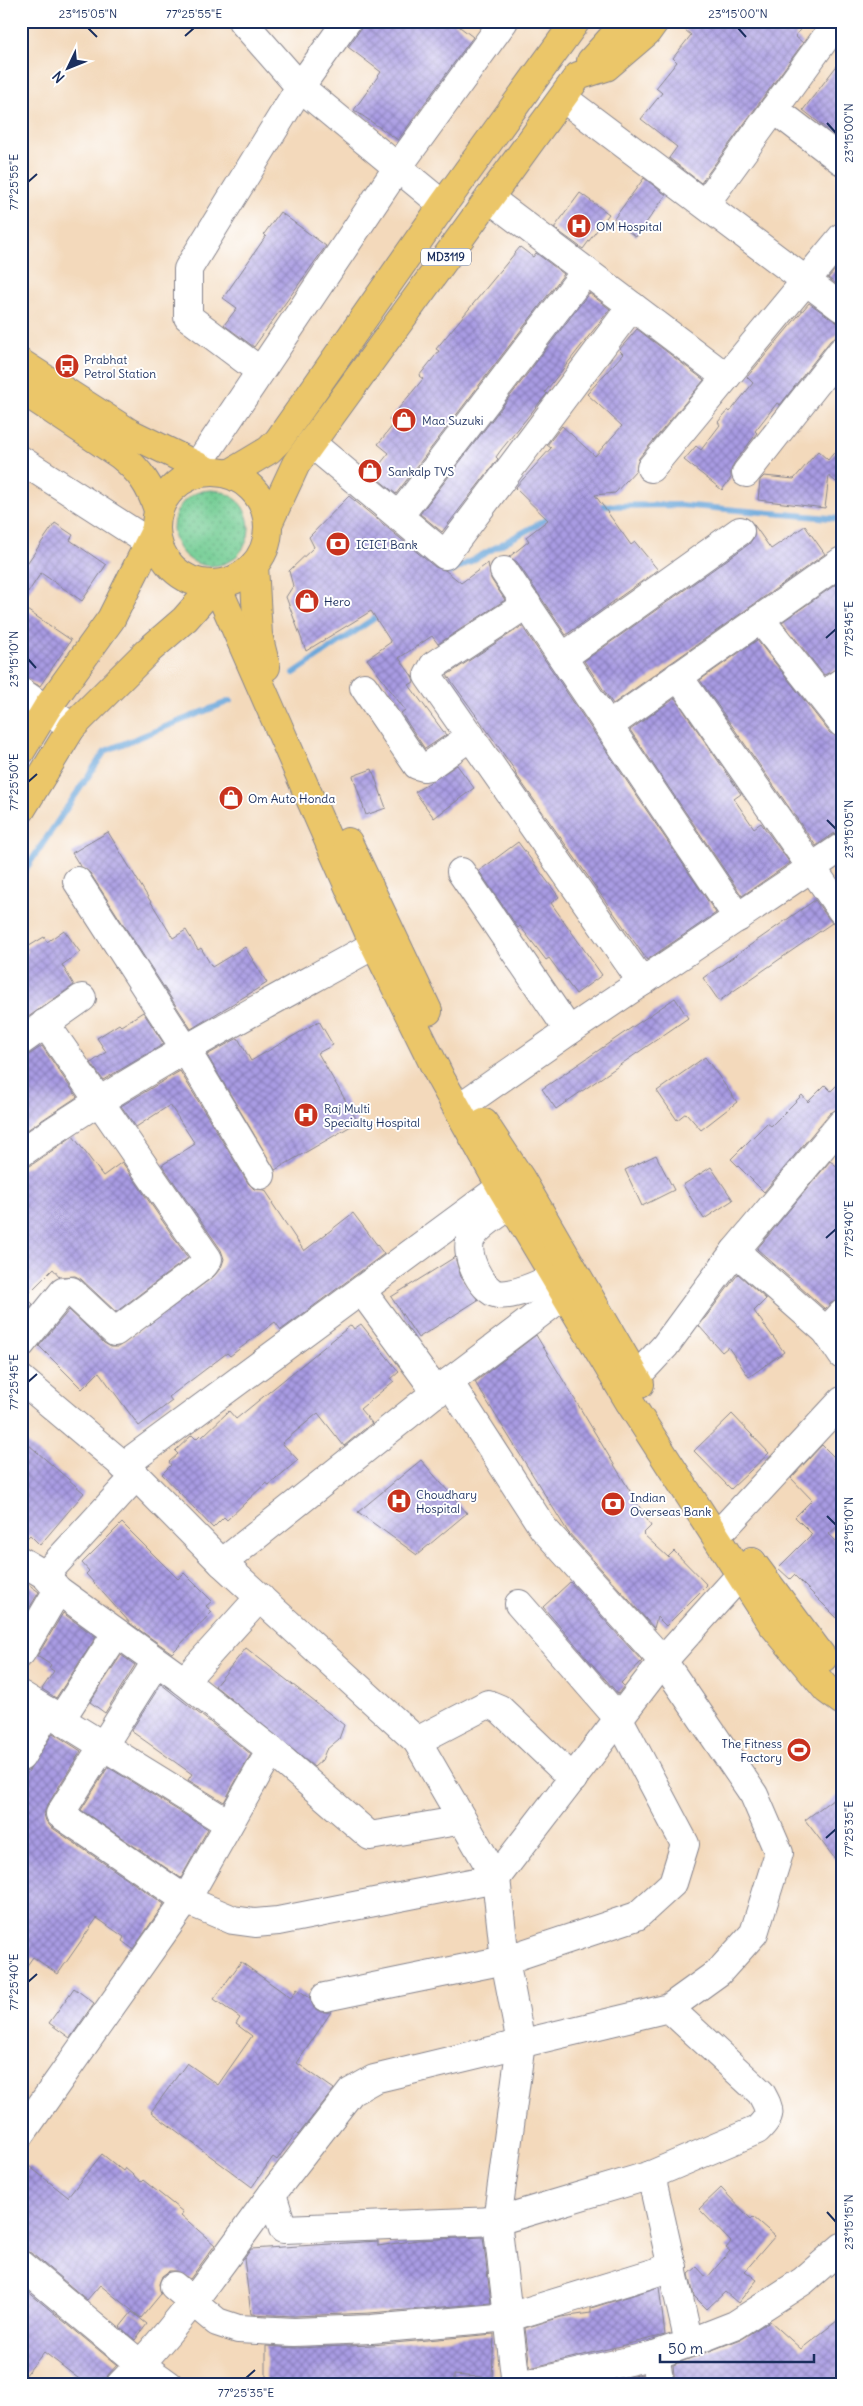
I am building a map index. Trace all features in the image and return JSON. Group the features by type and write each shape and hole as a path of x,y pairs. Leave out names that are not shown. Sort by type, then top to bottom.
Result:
{"main road":[{"name":"MD3119","path":"211,470 269,450 278,441 443,205 576,21"},
{"path":"533,82 568,54 596,21"},
{"path":"578,76 627,21"},
{"path":"578,76 606,67 647,32 655,21"},
{"name":"MD3119","path":"268,524 296,464 578,76"},
{"path":"21,363 130,433 249,485 262,502 268,524 265,546 254,565 237,578 214,584 194,581 170,564 161,553 154,528 152,489 134,466 21,389"},
{"path":"21,751 47,708 111,619 154,528 169,491 186,477 211,470"},
{"path":"254,565 258,635 266,669 506,1196 558,1286 630,1403 746,1569 842,1683"},
{"path":"21,810 72,728 148,651 185,619 214,584"},
{"path":"214,584 374,945 463,1103 521,1179 726,1526 772,1624 827,1690 842,1701"}],"street":[{"path":"242,21 300,87 443,205"},
{"path":"260,371 188,317 188,269 300,87 347,21"},
{"path":"211,470 260,371 398,166 504,21"},
{"path":"705,204 838,21"},
{"path":"562,98 842,308"},
{"path":"774,109 842,161"},
{"path":"489,198 726,377"},
{"path":"651,468 842,237"},
{"path":"399,516 586,270"},
{"path":"311,443 445,555 632,306"},
{"path":"746,473 842,351"},
{"path":"21,460 154,528"},
{"path":"563,657 740,531"},
{"path":"610,725 842,561"},
{"path":"504,571 610,725 738,918"},
{"path":"527,604 430,669 428,676 642,982"},
{"path":"760,618 832,689 842,723"},
{"path":"678,676 842,911"},
{"path":"364,687 417,765 430,766 471,736"},
{"path":"21,692 47,708 72,728"},
{"path":"463,1103 811,867 842,848"},
{"path":"461,872 569,1031"},
{"path":"77,881 186,1050 261,1175"},
{"path":"21,1152 99,1102 186,1050 374,945"},
{"path":"21,1041 82,998"},
{"path":"21,1344 63,1292 67,1290 71,1291 115,1332 207,1262 208,1259 45,1023"},
{"path":"636,1376 665,1346 735,1251 842,1122"},
{"path":"506,1196 472,1237 469,1259 487,1288 498,1294 533,1287 558,1286"},
{"path":"21,1653 51,1583 130,1471 362,1291 506,1196"},
{"path":"735,1251 834,1323 842,1355"},
{"path":"222,1563 443,1388 558,1286"},
{"path":"120,2385 141,2364 183,2294 272,2194 351,2092 374,2079 669,2008 719,1972 754,1933 779,1853 754,1795 663,1661 542,1528 443,1388 362,1291"},
{"path":"21,1379 130,1471 222,1563 417,1741 496,1878 506,1960 521,2043 497,2221 516,2385"},
{"path":"726,1526 842,1401"},
{"path":"21,1561 116,1634 184,1681 271,1750 370,1836 463,1820"},
{"path":"156,1662 60,1814 186,1900 233,1920 255,1923 278,1921 496,1878 663,1661 746,1569"},
{"path":"184,1681 260,1597"},
{"path":"325,1997 506,1960 637,1916 673,1883 685,1844 619,1719 519,1604"},
{"path":"21,1757 116,1634"},
{"path":"21,1695 228,1823"},
{"path":"417,1741 488,1704 500,1709 573,1779"},
{"path":"21,2134 186,1900 271,1750"},
{"path":"272,2194 283,2229 497,2221 651,2175 757,2130 768,2119 769,2107 761,2093 669,2008"},
{"path":"651,2175 689,2342"},
{"path":"524,2385 655,2354 735,2325 803,2281 842,2247"},
{"path":"21,2264 169,2385"},
{"path":"183,2294 217,2322 238,2329 294,2332 371,2329 509,2317 673,2267"},
{"path":"655,2354 660,2385"}],"green space":[{"path":"211,490 226,493 238,501 246,513 249,528 246,543 238,555 226,563 211,566 196,563 184,555 176,543 173,528 176,513 184,501 196,493"}],"building":[{"path":"363,21 452,21 473,37 398,140 354,110 381,72 348,47 360,30"},
{"path":"692,21 807,21 795,36 803,43 701,183 669,158 677,147 641,119 662,93 656,88 677,62 673,58 691,35 685,30"},
{"path":"842,59 842,141 803,110"},
{"path":"644,178 666,195 636,237 613,220"},
{"path":"580,193 609,214 583,249 554,228"},
{"path":"280,212 326,246 254,347 224,325 237,308 223,298 266,236 264,234"},
{"path":"520,247 533,257 536,253 564,274 396,494 372,474 389,453 378,444 394,424 389,420 423,379 419,376 439,351 436,349"},
{"path":"842,262 842,288 828,278"},
{"path":"589,293 610,309 545,392 547,394 501,450 496,457 498,459 442,532 420,514"},
{"path":"809,303 842,326 842,331 830,341 780,405 777,403 755,431 757,433 734,463 731,470 731,478 722,490 684,460 696,446 701,450 720,425 718,422 728,410 730,412 753,383 747,377"},
{"path":"637,329 704,380 639,458 636,470 615,493 595,495 631,545 635,542 658,570 566,635 517,562 509,557 529,541 526,537 548,520 515,488 551,448 547,445 562,426 595,456 622,426 587,394 623,354 619,350"},
{"path":"842,443 842,487 829,476 825,508 758,500 760,480 764,476 794,479 818,451 828,460"},
{"path":"349,496 435,567 445,570 461,583 488,563 491,579 505,600 438,644 432,636 399,658 412,676 414,682 409,685 446,735 425,749 401,713 405,710 367,659 391,642 371,611 306,651 286,597 293,586 289,571 314,547 309,537"},
{"path":"55,523 73,535 70,540 106,565 82,601 41,573 21,603 21,572"},
{"path":"754,525 771,549 805,526 825,554 613,704 584,661 749,544 754,537"},
{"path":"842,580 842,667 824,675 782,622"},
{"path":"21,606 71,640 40,686 21,677"},
{"path":"522,626 716,913 647,960 447,675"},
{"path":"757,640 830,733 842,738 842,832 833,834 816,846 700,680"},
{"path":"675,698 741,794 734,799 754,828 761,823 790,863 742,896 630,730"},
{"path":"457,765 474,788 434,818 415,792"},
{"path":"372,769 386,808 366,815 353,776"},
{"path":"108,832 173,938 186,930 198,950 201,948 212,967 245,947 267,983 191,1029 90,873 80,866 72,853"},
{"path":"518,842 559,897 551,903 602,975 576,994 549,958 546,960 520,926 518,928 479,871"},
{"path":"815,900 832,923 719,1001 703,978"},
{"path":"64,930 80,952 62,965 74,985 21,1022 21,957 28,952 26,948 44,937 47,942"},
{"path":"675,998 688,1018 556,1109 542,1089"},
{"path":"143,1012 164,1044 103,1080 91,1063 106,1052 97,1038"},
{"path":"319,1021 333,1045 318,1053 358,1122 275,1170 207,1055 238,1038 251,1061"},
{"path":"42,1046 77,1097 21,1134 21,1056 30,1054"},
{"path":"705,1057 737,1102 701,1130 686,1113 677,1120 657,1091"},
{"path":"180,1071 248,1183 254,1189 265,1190 304,1251 353,1213 384,1254 281,1330 275,1322 230,1356 227,1353 169,1397 172,1401 139,1426 99,1372 82,1389 39,1346 69,1310 104,1343 111,1347 118,1347 213,1277 221,1268 224,1259 221,1250 162,1165 195,1144 170,1105 136,1127 121,1106"},
{"path":"842,1080 842,1108 830,1113 764,1192 731,1159 767,1123 771,1126 802,1095 808,1102 825,1085 831,1091"},
{"path":"73,1136 103,1176 122,1162 188,1258 116,1312 81,1279 75,1276 60,1277 53,1269 25,1297 33,1304 21,1319 21,1168 30,1166"},
{"path":"656,1155 674,1190 642,1206 625,1170"},
{"path":"830,1161 842,1170 842,1299 831,1303 825,1309 757,1249"},
{"path":"711,1167 733,1200 704,1219 683,1185"},
{"path":"455,1257 461,1277 478,1300 418,1338 391,1297"},
{"path":"738,1274 766,1299 754,1311 784,1352 749,1377 728,1347 722,1352 699,1326"},
{"path":"361,1324 399,1372 391,1379 394,1381 360,1409 372,1423 344,1446 318,1413 282,1443 298,1460 269,1485 266,1483 227,1520 224,1517 213,1528 162,1474 171,1465 169,1462 178,1454 175,1451 192,1435 196,1439 200,1435 202,1437 229,1411 236,1419 351,1325 354,1329"},
{"path":"536,1335 651,1526 643,1534 668,1557 674,1551 707,1585 666,1626 657,1617 654,1628 568,1532 475,1382"},
{"path":"732,1414 769,1453 731,1489 694,1451"},
{"path":"21,1438 84,1493 40,1545 30,1535 21,1544"},
{"path":"822,1445 842,1465 842,1522 829,1534 842,1547 842,1623 794,1575 790,1579 778,1568 812,1534 795,1517 812,1500 791,1478"},
{"path":"421,1460 467,1513 417,1555 358,1512"},
{"path":"122,1523 178,1579 184,1573 212,1601 206,1606 212,1612 172,1653 131,1624 86,1574 89,1571 82,1563"},
{"path":"21,1579 39,1592 21,1622"},
{"path":"570,1582 642,1661 621,1683 624,1686 618,1694 543,1607"},
{"path":"63,1613 96,1637 56,1698 42,1689 54,1671 49,1668 51,1665 37,1656"},
{"path":"246,1648 344,1725 339,1739 326,1750 322,1760 314,1767 215,1686"},
{"path":"121,1655 135,1665 105,1713 90,1702"},
{"path":"161,1684 251,1754 224,1802 188,1780 192,1774 131,1731"},
{"path":"53,1733 81,1751 47,1806 44,1814 46,1821 51,1827 164,1904 133,1949 122,1941 124,1937 97,1918 58,1974 33,1957 21,1974 21,1783"},
{"path":"108,1767 208,1829 181,1878 81,1810"},
{"path":"842,1792 842,1868 805,1820"},
{"path":"241,1962 291,1998 297,1989 310,1998 314,2008 321,2012 331,2012 297,2063 334,2089 298,2135 296,2133 277,2160 273,2157 252,2187 151,2112 187,2063 218,2085 252,2036 236,2024 240,2018 214,1999"},
{"path":"74,1988 94,2003 70,2038 49,2023"},
{"path":"102,2154 123,2171 125,2168 141,2182 143,2180 183,2212 181,2215 215,2245 190,2279 176,2271 169,2271 162,2276 159,2284 161,2294 141,2318 100,2285 87,2300 31,2253 21,2250 21,2176 29,2166 68,2197"},
{"path":"721,2188 751,2219 753,2217 775,2236 745,2271 757,2280 738,2303 725,2292 707,2309 694,2296 689,2274 697,2267 707,2278 730,2251 726,2248 731,2242 699,2209"},
{"path":"483,2237 491,2303 370,2313 294,2316 251,2314 244,2259 251,2249 378,2241 378,2246 418,2240"},
{"path":"21,2286 117,2365 108,2375 105,2385 87,2385 44,2352 21,2381"},
{"path":"659,2287 665,2335 530,2368 525,2328 561,2317 591,2313 591,2308"},
{"path":"132,2312 147,2324 135,2340 120,2327"},
{"path":"842,2317 842,2385 764,2385 760,2379 747,2385 675,2385 673,2365 741,2339 770,2321 801,2349"},
{"path":"494,2334 492,2378 454,2375 454,2385 266,2385 266,2346 295,2348 372,2345"},
{"path":"642,2374 644,2385 595,2385"}],"waterway":[{"path":"596,506 679,505 842,519"},
{"path":"442,577 553,516"},
{"path":"294,673 382,613"},
{"path":"21,876 105,751 230,701"}],"place":[{"name":"OM Hospital","path":"579,226"},
{"name":"Prabhat Petrol Station","path":"67,366"},
{"name":"Maa Suzuki","path":"404,420"},
{"name":"Sankalp TVS","path":"370,471"},
{"name":"ICICI Bank","path":"338,544"},
{"name":"Hero","path":"307,601"},
{"name":"Om Auto Honda","path":"231,798"},
{"name":"Raj Multi Specialty Hospital","path":"306,1115"},
{"name":"Choudhary Hospital","path":"399,1501"},
{"name":"Indian Overseas Bank","path":"613,1504"},
{"name":"The Fitness Factory","path":"799,1750"}]}
